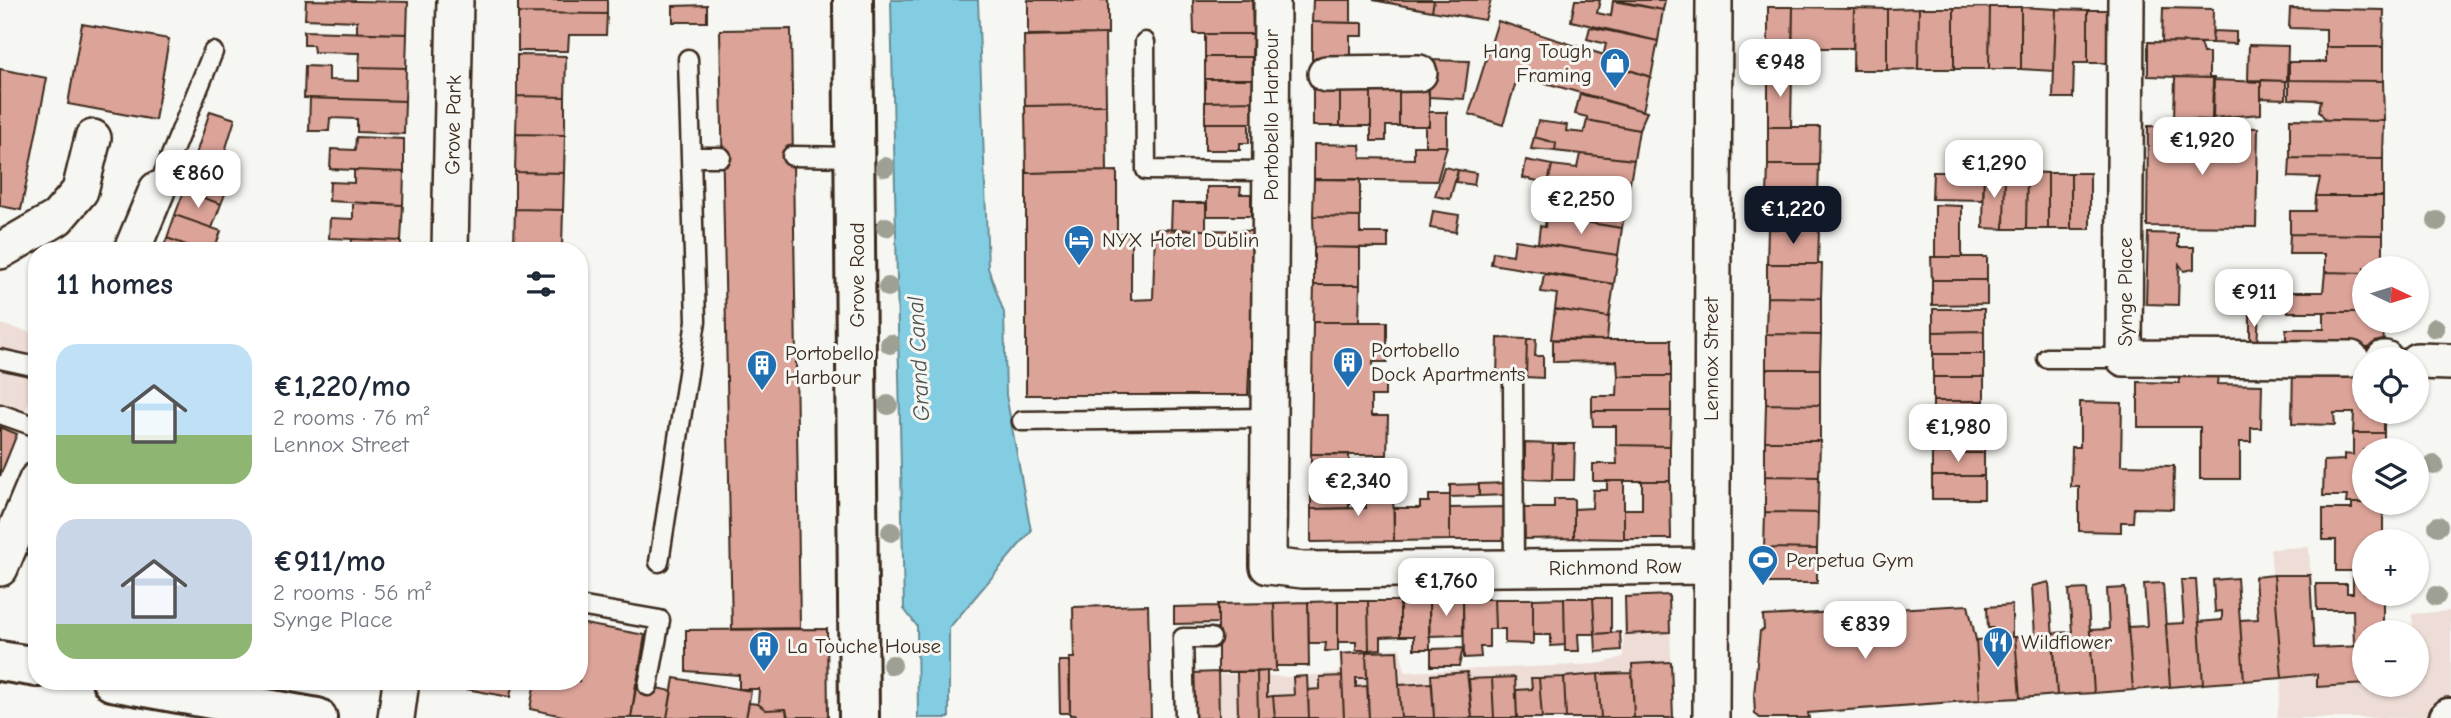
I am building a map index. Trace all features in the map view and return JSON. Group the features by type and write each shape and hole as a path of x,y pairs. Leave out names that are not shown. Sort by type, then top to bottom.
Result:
{"main road":[{"name":"Grove Road","path":"853,0 859,718"},
{"path":"0,661 28,666"},
{"path":"162,690 317,718"}],"street":[{"name":"Grove Park","path":"450,242 454,0"},
{"name":"Portobello Harbour","path":"1268,566 1272,0"},
{"name":"Lennox Street","path":"1711,718 1714,0"},
{"name":"Synge Place","path":"2126,0 2124,358 2352,359"},
{"path":"1314,74 1419,73"},
{"path":"0,251 57,218 80,191 93,138"},
{"path":"135,242 157,190"},
{"path":"2429,361 2451,362"},
{"path":"0,568 28,501"},
{"name":"Richmond Row","path":"1268,566 1303,570 1710,566"},
{"path":"396,718 400,690"}],"lane":[{"path":"1145,41 1146,170 1270,171"},
{"path":"157,190 213,52"},
{"path":"659,562 696,321 688,59"},
{"path":"792,156 856,157"},
{"path":"691,157 721,157"},
{"path":"2047,358 2124,358"},
{"path":"0,359 28,365"},
{"path":"1513,384 1514,568"},
{"path":"0,414 28,423"},
{"path":"1021,421 1269,418"},
{"path":"588,608 660,620 648,686"},
{"path":"1185,718 1183,638 1211,638"}],"shaded area":[{"path":"0,324 28,332 28,404 0,476"},
{"path":"2309,547 2314,647 2352,646 2352,697 2429,697 2429,620 2412,620 2412,614 2451,611 2451,718 2277,718 2282,678 2270,549"},
{"path":"1669,595 1673,718 1194,718 1193,673 1293,677 1336,673 1341,671 1339,653 1400,648 1405,672 1599,664 1623,657 1625,597"}],"water":[{"name":"Grand Canal","path":"891,0 978,0 988,268 1004,313 1006,395 1031,531 949,628 949,718 918,718 917,626 904,609"}],"building":[{"path":"306,0 408,2 407,34 357,33 357,21 305,19"},
{"path":"518,0 607,0 607,14 518,13"},
{"path":"1028,0 1108,0 1108,34 1028,35"},
{"path":"1193,0 1252,0 1253,34 1194,34"},
{"path":"1313,0 1351,0 1351,23 1312,22"},
{"path":"1373,0 1434,0 1432,11"},
{"path":"1434,0 1491,0 1485,20 1432,11"},
{"path":"1575,0 1600,0 1597,13 1611,16 1613,1 1663,10 1658,41 1571,21"},
{"path":"1614,0 1665,0 1663,10"},
{"path":"707,5 707,22 673,22 673,6"},
{"path":"1768,7 1793,7 1792,71 1768,71"},
{"path":"1793,7 1854,8 1853,48 1792,48"},
{"path":"1990,7 1989,69 1954,69 1954,8"},
{"path":"1990,7 2021,7 2021,69 1989,69"},
{"path":"2021,7 2056,9 2054,71 2021,69"},
{"path":"1854,8 1887,9 1887,70 1853,70"},
{"path":"1919,8 1954,8 1954,69 1918,69"},
{"path":"1919,8 1918,69 1887,70 1887,9"},
{"path":"2163,8 2213,9 2212,43 2162,42"},
{"path":"2290,8 2384,10 2383,47 2326,47 2326,29 2289,28"},
{"path":"2056,9 2088,10 2088,63 2074,63 2073,98 2053,98"},
{"path":"2088,10 2120,10 2120,63 2088,63"},
{"path":"518,13 607,14 606,35 569,35 568,51 518,51"},
{"path":"1498,21 1604,55 1602,61 1650,77 1643,111 1518,75 1503,125 1469,114"},
{"path":"1312,22 1363,23 1363,36 1350,36 1350,60 1312,60"},
{"path":"82,24 169,39 155,120 68,104"},
{"path":"1590,27 1658,41 1651,77 1602,61 1606,44 1587,39"},
{"name":"Portobello Harbour","path":"791,29 800,628 732,629 720,30"},
{"path":"304,31 407,34 406,68 359,67 360,53 314,52 313,45 304,45"},
{"path":"2213,31 2236,32 2236,44 2212,43"},
{"path":"1105,34 1106,105 1025,106 1024,36"},
{"path":"1205,34 1253,34 1252,57 1205,57"},
{"path":"2148,42 2200,43 2203,53 2209,53 2209,78 2148,76"},
{"path":"2249,45 2288,46 2287,81 2248,80"},
{"path":"2326,47 2383,47 2383,81 2289,80 2289,62 2326,62"},
{"path":"517,55 566,56 565,97 517,96"},
{"path":"1205,57 1252,57 1253,79 1205,79"},
{"path":"1425,60 1469,61 1464,99 1429,97"},
{"path":"305,66 329,67 329,80 359,81 359,67 406,68 405,101 304,98"},
{"path":"0,69 47,78 21,210 0,206"},
{"path":"1768,71 1792,71 1791,127 1768,127"},
{"path":"2175,77 2214,78 2213,120 2174,119"},
{"path":"1205,79 1253,79 1252,101 1205,102"},
{"path":"2213,80 2261,82 2261,114 2212,118"},
{"path":"2261,80 2286,81 2286,99 2261,98"},
{"path":"2289,80 2383,81 2384,121 2326,120 2319,111 2321,100 2289,99"},
{"path":"1313,81 1340,81 1340,126 1313,126"},
{"path":"1340,81 1371,81 1371,126 1340,126"},
{"path":"1371,81 1399,81 1399,126 1386,126 1386,141 1371,141"},
{"path":"1399,81 1429,81 1429,126 1399,126"},
{"path":"1580,94 1647,112 1639,130 1587,120 1587,117 1575,114"},
{"path":"517,96 565,97 565,135 516,134"},
{"path":"310,98 405,101 404,134 357,132 357,119 330,118 329,131 309,131"},
{"path":"1252,101 1253,123 1205,123 1205,102"},
{"path":"1106,105 1107,171 1026,173 1025,106"},
{"path":"210,111 235,119 218,174 231,179 221,204 184,191"},
{"path":"1429,112 1447,112 1447,146 1425,146 1425,126 1429,126"},
{"path":"2290,119 2384,121 2383,159 2290,158"},
{"path":"1587,120 1639,130 1634,160 1555,151 1556,143 1534,137 1538,121 1567,125 1566,131 1584,133"},
{"path":"1205,123 1249,123 1249,143 1240,143 1240,150 1205,150"},
{"path":"2148,126 2258,128 2256,227 2147,226"},
{"path":"1768,127 1820,127 1819,165 1768,165"},
{"path":"516,134 565,135 564,173 515,172"},
{"path":"356,137 404,139 404,172 330,169 331,149 355,150"},
{"path":"1534,137 1556,143 1555,151 1531,149"},
{"path":"1314,144 1360,145 1361,158 1414,159 1414,146 1447,146 1437,181 1314,179"},
{"path":"1580,154 1634,160 1627,200 1548,185 1552,165 1577,168"},
{"path":"2290,158 2383,159 2383,196 2316,196 2320,178 2289,177"},
{"path":"1526,160 1552,165 1548,183 1523,178"},
{"path":"1768,165 1819,165 1818,197 1767,196"},
{"path":"1444,167 1458,170 1450,199 1435,196"},
{"path":"354,170 404,172 403,205 329,201 330,182 354,183"},
{"path":"1458,170 1476,173 1474,185 1456,182"},
{"name":"NYX Hotel Dublin","path":"1117,171 1117,234 1131,235 1131,300 1153,299 1155,229 1255,231 1248,395 1026,395 1026,173"},
{"path":"515,172 564,173 563,210 515,209"},
{"path":"1933,172 1984,172 1983,200 1932,199"},
{"path":"1984,172 2005,172 2004,229 1983,228"},
{"path":"2005,172 2027,172 2026,229 2004,229"},
{"path":"2027,172 2048,173 2048,229 2026,229"},
{"path":"2048,173 2071,173 2071,229 2048,229"},
{"path":"2071,173 2090,173 2090,229 2071,229"},
{"path":"1314,179 1360,179 1360,217 1313,216"},
{"path":"1207,187 1241,187 1240,194 1251,194 1251,216 1207,216"},
{"path":"1573,190 1627,200 1622,228 1546,216 1549,197 1572,200"},
{"path":"184,191 221,204 212,228 175,215"},
{"path":"1767,196 1818,197 1819,229 1768,229"},
{"path":"2316,196 2383,196 2383,235 2290,234 2290,211 2315,211"},
{"path":"353,203 403,205 401,241 329,238 330,218 353,219"},
{"path":"1172,203 1206,203 1206,230 1171,230"},
{"path":"1935,205 1962,206 1962,257 1935,257"},
{"path":"515,209 563,210 562,242 514,242"},
{"path":"1433,211 1459,215 1456,232 1430,228"},
{"path":"175,215 221,231 217,242 178,242 167,238"},
{"path":"1313,216 1360,217 1360,233 1388,233 1388,248 1314,247"},
{"path":"1546,216 1622,228 1618,255 1538,243 1540,226 1545,227"},
{"path":"1768,229 1819,229 1818,264 1767,264"},
{"path":"2148,233 2178,234 2178,247 2194,247 2194,269 2184,271 2179,264 2178,305 2146,304"},
{"path":"2290,234 2383,235 2383,256 2352,256 2352,273 2325,272 2325,254 2289,254"},
{"path":"352,239 401,241 401,242 352,242"},
{"path":"1515,240 1618,255 1614,284 1491,264 1493,252 1513,255"},
{"path":"1314,247 1360,248 1360,285 1314,285"},
{"path":"1931,257 1987,257 1987,280 1932,280"},
{"path":"1767,264 1822,264 1821,298 1767,297"},
{"path":"2325,272 2352,273 2352,312 2288,312 2289,292 2323,292"},
{"path":"1544,274 1614,284 1609,317 1555,309 1557,294 1541,292"},
{"path":"1932,280 1987,280 1987,304 1932,305"},
{"path":"1314,285 1360,285 1359,322 1313,322"},
{"path":"2259,291 2275,292 2274,301 2259,301"},
{"path":"1767,297 1821,298 1821,335 1766,334"},
{"path":"1555,309 1609,317 1607,340 1551,339"},
{"path":"1933,309 1984,309 1984,331 1933,332"},
{"path":"2324,312 2352,312 2352,333 2383,333 2384,347 2286,346 2286,329 2324,329"},
{"path":"2250,313 2259,313 2257,345 2250,346"},
{"name":"Portobello Dock Apartments","path":"1313,322 1387,322 1387,362 1373,362 1372,381 1385,381 1385,396 1371,396 1371,416 1388,416 1387,455 1311,454"},
{"path":"1984,331 1984,354 1933,354 1933,332"},
{"path":"1766,334 1821,335 1820,369 1766,369"},
{"path":"1498,338 1527,339 1526,379 1497,378"},
{"path":"1527,339 1536,339 1535,356 1543,356 1543,378 1526,377"},
{"path":"1553,340 1671,340 1671,376 1618,376 1617,361 1553,362"},
{"path":"2352,347 2352,413 2334,413 2335,425 2292,424 2293,363"},
{"path":"1933,354 1984,354 1984,377 1933,377"},
{"path":"1766,369 1820,369 1820,405 1766,404"},
{"path":"2179,374 2218,375 2217,384 2262,385 2261,428 2251,428 2251,442 2240,442 2240,479 2200,479 2200,427 2138,427 2138,382 2179,383"},
{"path":"1618,376 1671,376 1671,411 1592,411 1592,396 1617,396"},
{"path":"1933,377 1984,377 1984,401 1933,401"},
{"path":"1933,401 1984,401 1984,424 1933,424"},
{"path":"2080,402 2122,403 2121,465 2174,466 2173,509 2134,508 2133,522 2121,522 2121,532 2079,531 2079,487 2071,487 2072,447 2080,447"},
{"path":"1766,404 1820,405 1820,441 1765,441"},
{"path":"1592,411 1671,411 1670,446 1616,445 1616,426 1593,426"},
{"path":"2353,424 2384,424 2384,433 2353,433"},
{"path":"0,427 17,434 0,476"},
{"path":"1932,430 1984,430 1984,453 1932,453"},
{"path":"2353,433 2384,433 2384,438 2353,438"},
{"path":"1765,441 1820,441 1819,477 1765,476"},
{"path":"1525,443 1553,444 1552,480 1525,479"},
{"path":"1553,444 1575,444 1574,480 1552,480"},
{"path":"1616,445 1670,446 1670,481 1593,481 1593,464 1617,464"},
{"path":"1932,453 1984,453 1984,476 1932,476"},
{"path":"1311,454 1349,454 1349,508 1311,509"},
{"path":"2344,454 2352,455 2352,503 2346,503 2347,496 2323,496 2324,461 2344,460"},
{"path":"1765,476 1819,477 1818,513 1765,512"},
{"path":"1932,476 1984,476 1984,499 1932,499"},
{"path":"1366,479 1393,480 1394,541 1311,542 1311,509 1366,508"},
{"path":"1607,481 1624,481 1624,539 1574,538 1574,509 1592,508 1593,490 1607,490"},
{"path":"1642,481 1670,481 1671,539 1624,539 1624,509 1642,509"},
{"path":"1506,483 1507,495 1479,496 1479,484"},
{"path":"1479,484 1479,496 1450,497 1450,485"},
{"path":"1429,495 1450,495 1450,540 1394,541 1394,508 1420,508 1420,502 1429,502"},
{"path":"1554,499 1574,499 1574,538 1525,539 1524,508 1554,508"},
{"path":"1506,507 1507,540 1450,540 1450,508"},
{"path":"2323,509 2352,509 2352,515 2383,515 2383,529 2352,529 2352,571 2336,571 2336,540 2323,540"},
{"path":"1765,512 1818,513 1817,549 1764,548"},
{"path":"1764,548 1817,549 1817,583 1764,583"},
{"path":"2274,575 2310,575 2314,648 2352,646 2352,685 2317,687 2317,674 2282,678"},
{"path":"2274,575 2282,678 2244,681 2240,620 2258,619 2255,577"},
{"path":"2237,578 2244,681 2203,684 2199,622 2222,620 2222,611 2215,612 2213,580"},
{"path":"2181,580 2196,580 2203,684 2170,687 2166,624 2184,623"},
{"path":"2049,582 2057,695 2020,698 2015,637 2035,636 2032,586"},
{"path":"2163,583 2170,687 2133,690 2128,627 2147,626 2144,584"},
{"path":"2316,584 2347,584 2347,593 2352,593 2352,606 2383,606 2383,620 2353,620 2353,610 2317,610"},
{"path":"2125,588 2133,690 2094,693 2090,630 2109,629 2107,589"},
{"path":"2087,589 2094,693 2057,695 2053,633 2072,632 2069,590"},
{"path":"1669,595 1670,632 1626,634 1625,597"},
{"path":"1564,598 1565,645 1551,646 1551,635 1533,635 1533,599"},
{"path":"1564,598 1593,598 1595,634 1578,634 1579,651 1565,651"},
{"path":"1593,598 1611,598 1611,633 1595,634"},
{"path":"1463,599 1494,599 1495,629 1489,629 1489,647 1480,647 1481,657 1464,658"},
{"path":"1463,599 1463,635 1429,636 1429,600"},
{"path":"1494,599 1533,599 1533,644 1505,643 1505,629 1495,629"},
{"path":"1429,600 1430,649 1414,649 1414,636 1400,636 1400,601"},
{"path":"1338,601 1368,601 1369,650 1356,650 1356,642 1338,642"},
{"path":"1338,601 1338,651 1325,651 1326,643 1309,643 1308,602"},
{"path":"1368,601 1400,601 1400,636 1381,637 1381,649 1369,650"},
{"path":"1308,602 1309,666 1276,666 1274,603"},
{"path":"1274,603 1276,671 1218,672 1218,604"},
{"path":"1148,605 1151,718 1076,718 1076,715 1070,715 1069,658 1074,658 1073,607"},
{"path":"1968,605 1976,640 1980,700 1808,713 1809,718 1760,718 1755,714 1754,695 1760,631 1764,630 1763,616"},
{"name":"Wildflower","path":"2012,605 2012,637 2015,637 2020,698 1980,700 1976,640 1994,639 1993,628 1988,628 1987,607"},
{"path":"1218,606 1218,623 1174,624 1174,607"},
{"path":"588,625 645,635 631,718 572,718 530,709 533,690 588,690"},
{"name":"La Touche House","path":"827,629 828,717 788,717 786,709 766,710 758,704 759,689 739,689 739,675 686,671 686,630"},
{"path":"1620,632 1621,650 1596,652 1595,634"},
{"path":"1463,648 1459,666 1431,666 1431,649"},
{"path":"1397,651 1401,718 1369,718 1366,652"},
{"path":"1366,652 1367,678 1356,678 1356,687 1367,686 1369,718 1344,718 1341,654"},
{"path":"1059,661 1070,661 1070,713 1060,713"},
{"path":"1671,662 1673,718 1634,718 1632,664"},
{"path":"1267,671 1267,697 1273,696 1275,718 1258,718 1257,672"},
{"path":"1218,672 1219,718 1194,718 1193,673"},
{"path":"1237,672 1257,672 1258,718 1238,718"},
{"path":"1467,672 1472,718 1434,718 1431,675"},
{"path":"1632,673 1634,718 1601,718 1598,674"},
{"path":"1598,674 1601,718 1566,718 1564,677"},
{"path":"1307,676 1309,718 1275,718 1273,696 1294,695 1293,677"},
{"path":"1342,676 1344,718 1309,718 1308,690 1320,689 1320,677"},
{"path":"1515,677 1517,718 1494,718 1492,678"},
{"path":"1564,677 1566,718 1542,718 1539,678"},
{"path":"674,678 751,691 746,718 667,718"},
{"path":"1492,678 1494,718 1472,718 1469,679"},
{"path":"1531,678 1539,678 1542,718 1517,718 1516,690 1532,689"},
{"path":"1432,683 1434,718 1401,718 1399,685"},
{"path":"636,684 672,691 667,718 631,718"},
{"path":"472,690 511,690 510,697"},
{"path":"749,703 758,704 766,710 786,709 787,718 746,718"}],"place":[{"name":"Hang Tough Framing","path":"1615,90"},
{"name":"NYX Hotel Dublin","path":"1079,267"},
{"name":"Portobello Dock Apartments","path":"1348,389"},
{"name":"Portobello Harbour","path":"762,392"},
{"name":"Perpetua Gym","path":"1763,587"},
{"name":"Wildflower","path":"1998,669"},
{"name":"La Touche House","path":"764,673"}]}
